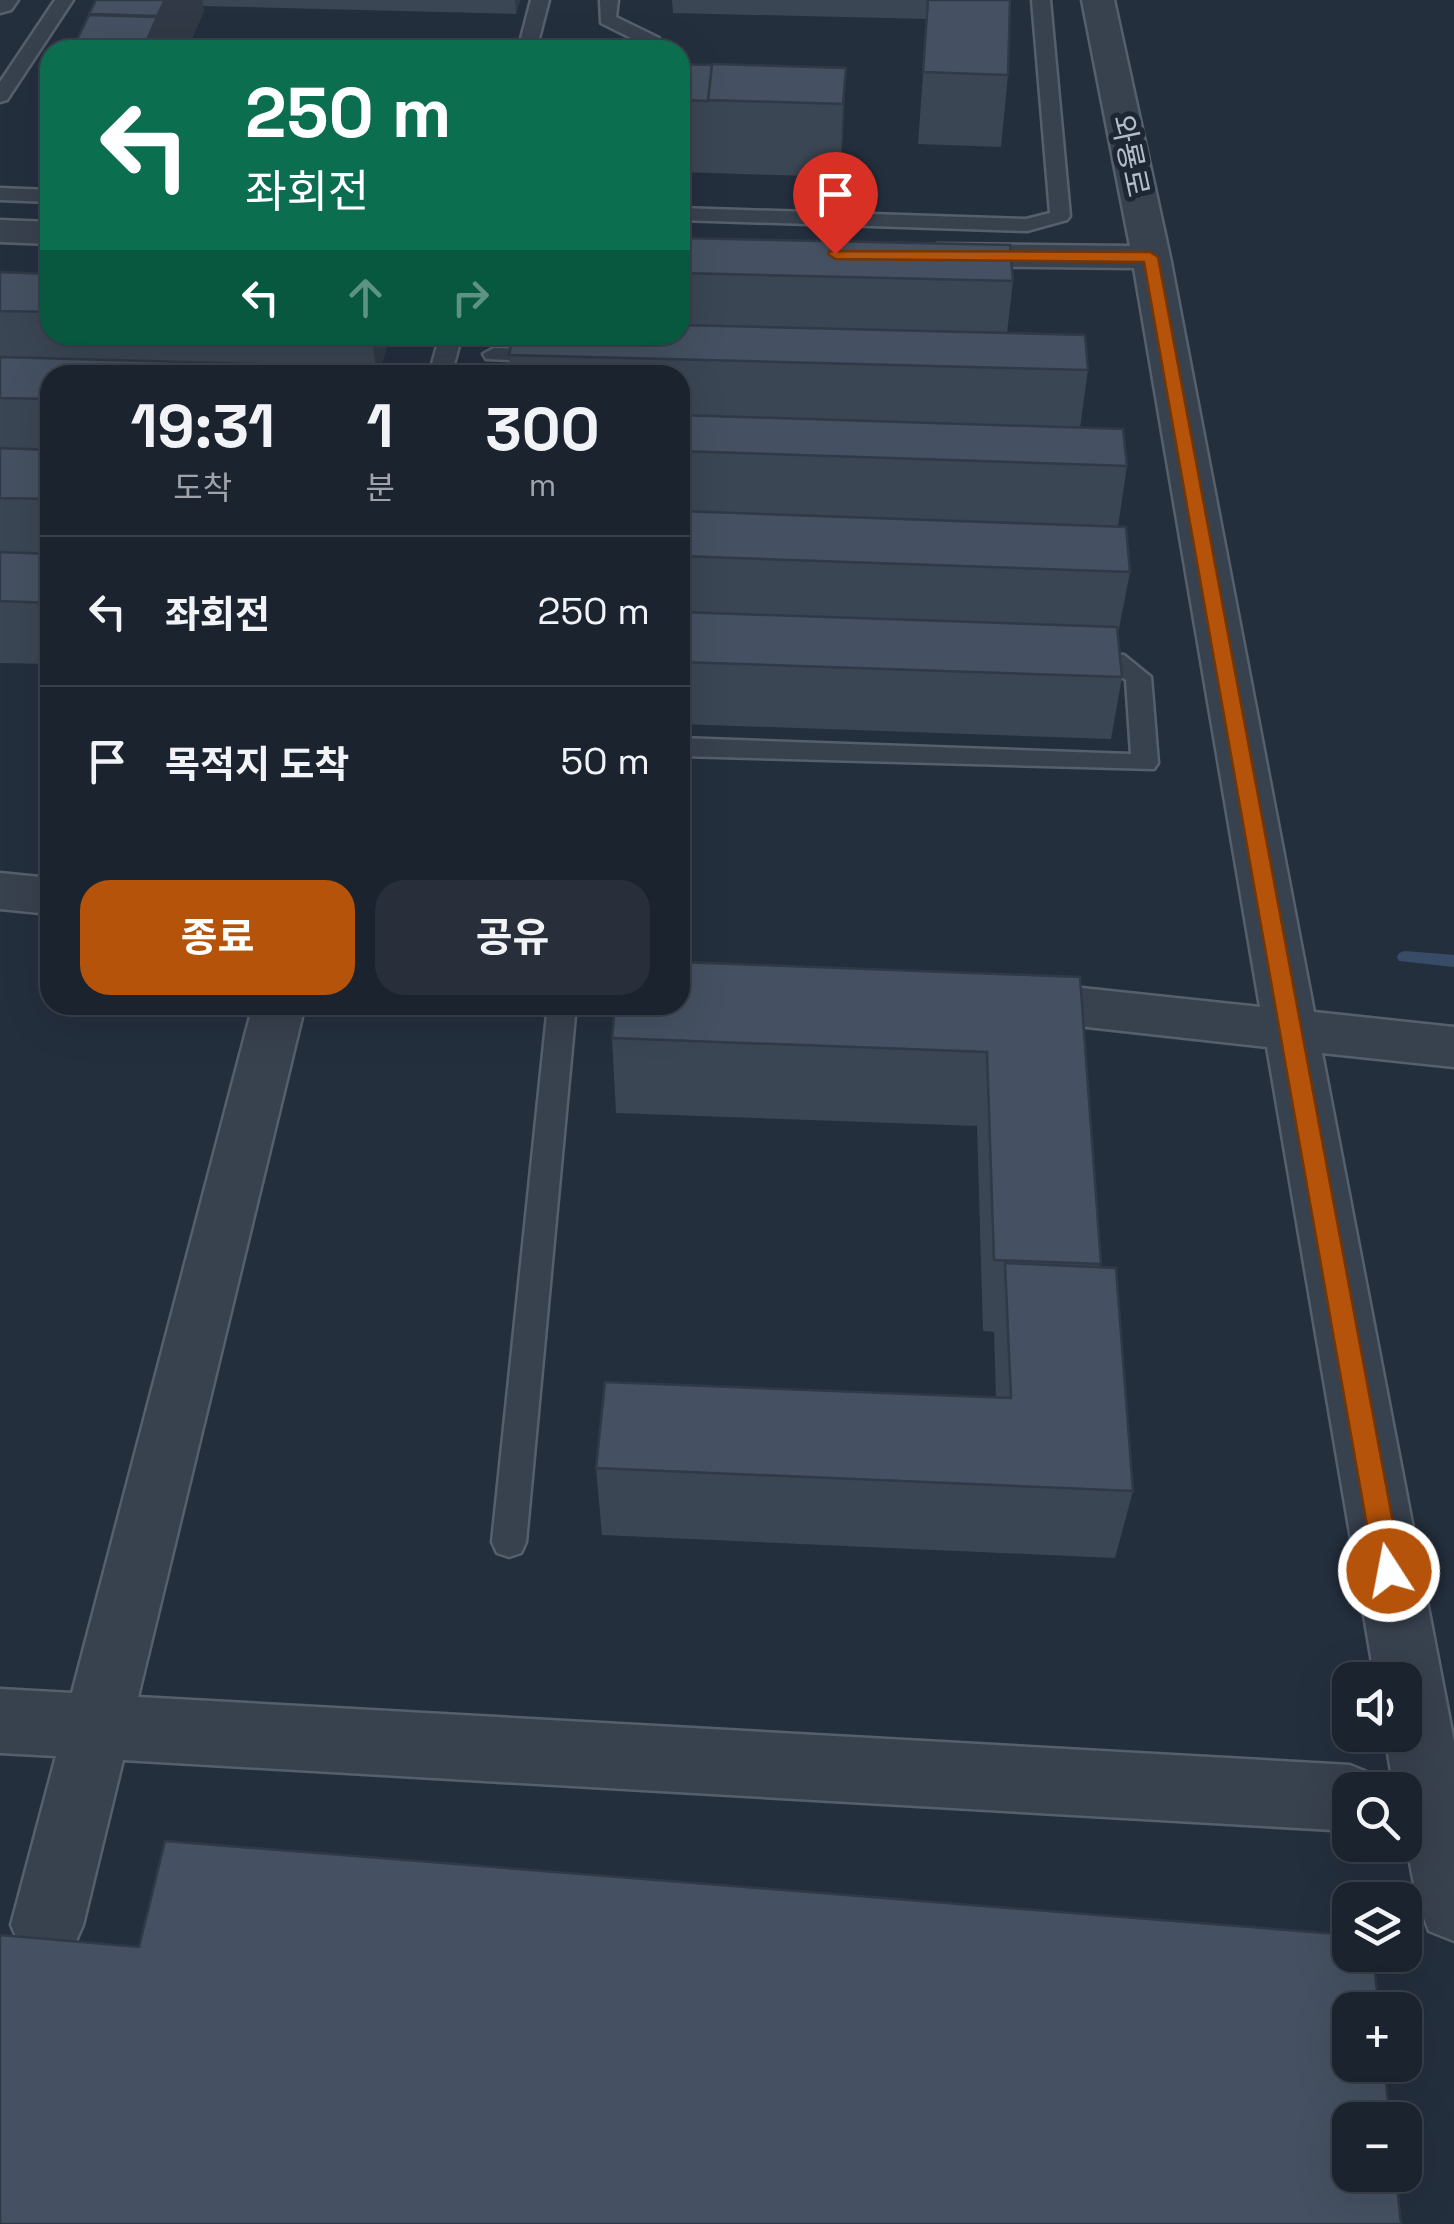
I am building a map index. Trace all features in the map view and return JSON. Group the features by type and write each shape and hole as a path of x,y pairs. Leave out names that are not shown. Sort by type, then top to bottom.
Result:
{"street":[{"name":"와룡로","path":"1098,0 1150,257 1289,1030 1413,1772"},
{"path":"0,232 40,233"},
{"path":"777,252 1150,257"},
{"path":"0,890 40,895"},
{"path":"955,993 1454,1047"},
{"path":"47,1925 275,1015"},
{"path":"0,1721 1332,1797"},
{"name":"와룡로","path":"1422,1814 1454,1906"}],"lane":[{"path":"0,96 64,0"},
{"path":"530,40 540,0"},
{"path":"609,0 607,19 649,40"},
{"path":"690,214 1027,225 1060,216 1041,0"},
{"path":"0,194 40,196"},
{"path":"494,355 572,356"},
{"path":"690,747 1146,764 1138,677 1115,660 1056,658"},
{"path":"508,1542 561,1015"}],"building":[{"path":"96,0 165,0 157,16 89,14"},
{"path":"928,0 1010,0 1008,75 923,72"},
{"path":"89,15 157,17 147,40 76,40"},
{"path":"690,64 712,65 708,101 690,100"},
{"path":"712,64 846,68 843,104 708,100"},
{"path":"690,238 1010,245 1013,281 690,273"},
{"path":"0,272 40,274 40,312 0,311"},
{"path":"690,325 1085,335 1088,370 509,355 511,345 690,345"},
{"path":"0,357 293,365 40,365 40,399 0,398"},
{"path":"690,415 1123,429 1127,466 690,451"},
{"path":"0,448 40,450 40,499 0,498"},
{"path":"690,511 1126,527 1130,572 690,556"},
{"path":"0,552 40,554 40,603 0,601"},
{"path":"690,612 1117,627 1122,677 690,662"},
{"path":"690,962 1080,977 1101,1264 994,1260 987,1052 612,1038 614,1015 690,1015"},
{"path":"1005,1263 1116,1268 1133,1491 596,1468 605,1382 1011,1398"},
{"path":"165,1841 1332,1934 1332,1972 1375,1972 1377,1992 1332,1992 1332,2082 1386,2082 1388,2102 1332,2102 1332,2192 1398,2192 1401,2224 0,2224 0,1935 139,1947"}],"waterway":[{"path":"1405,957 1454,961"}],"route":[{"path":"835,254 1150,257 1389,1571"}]}
